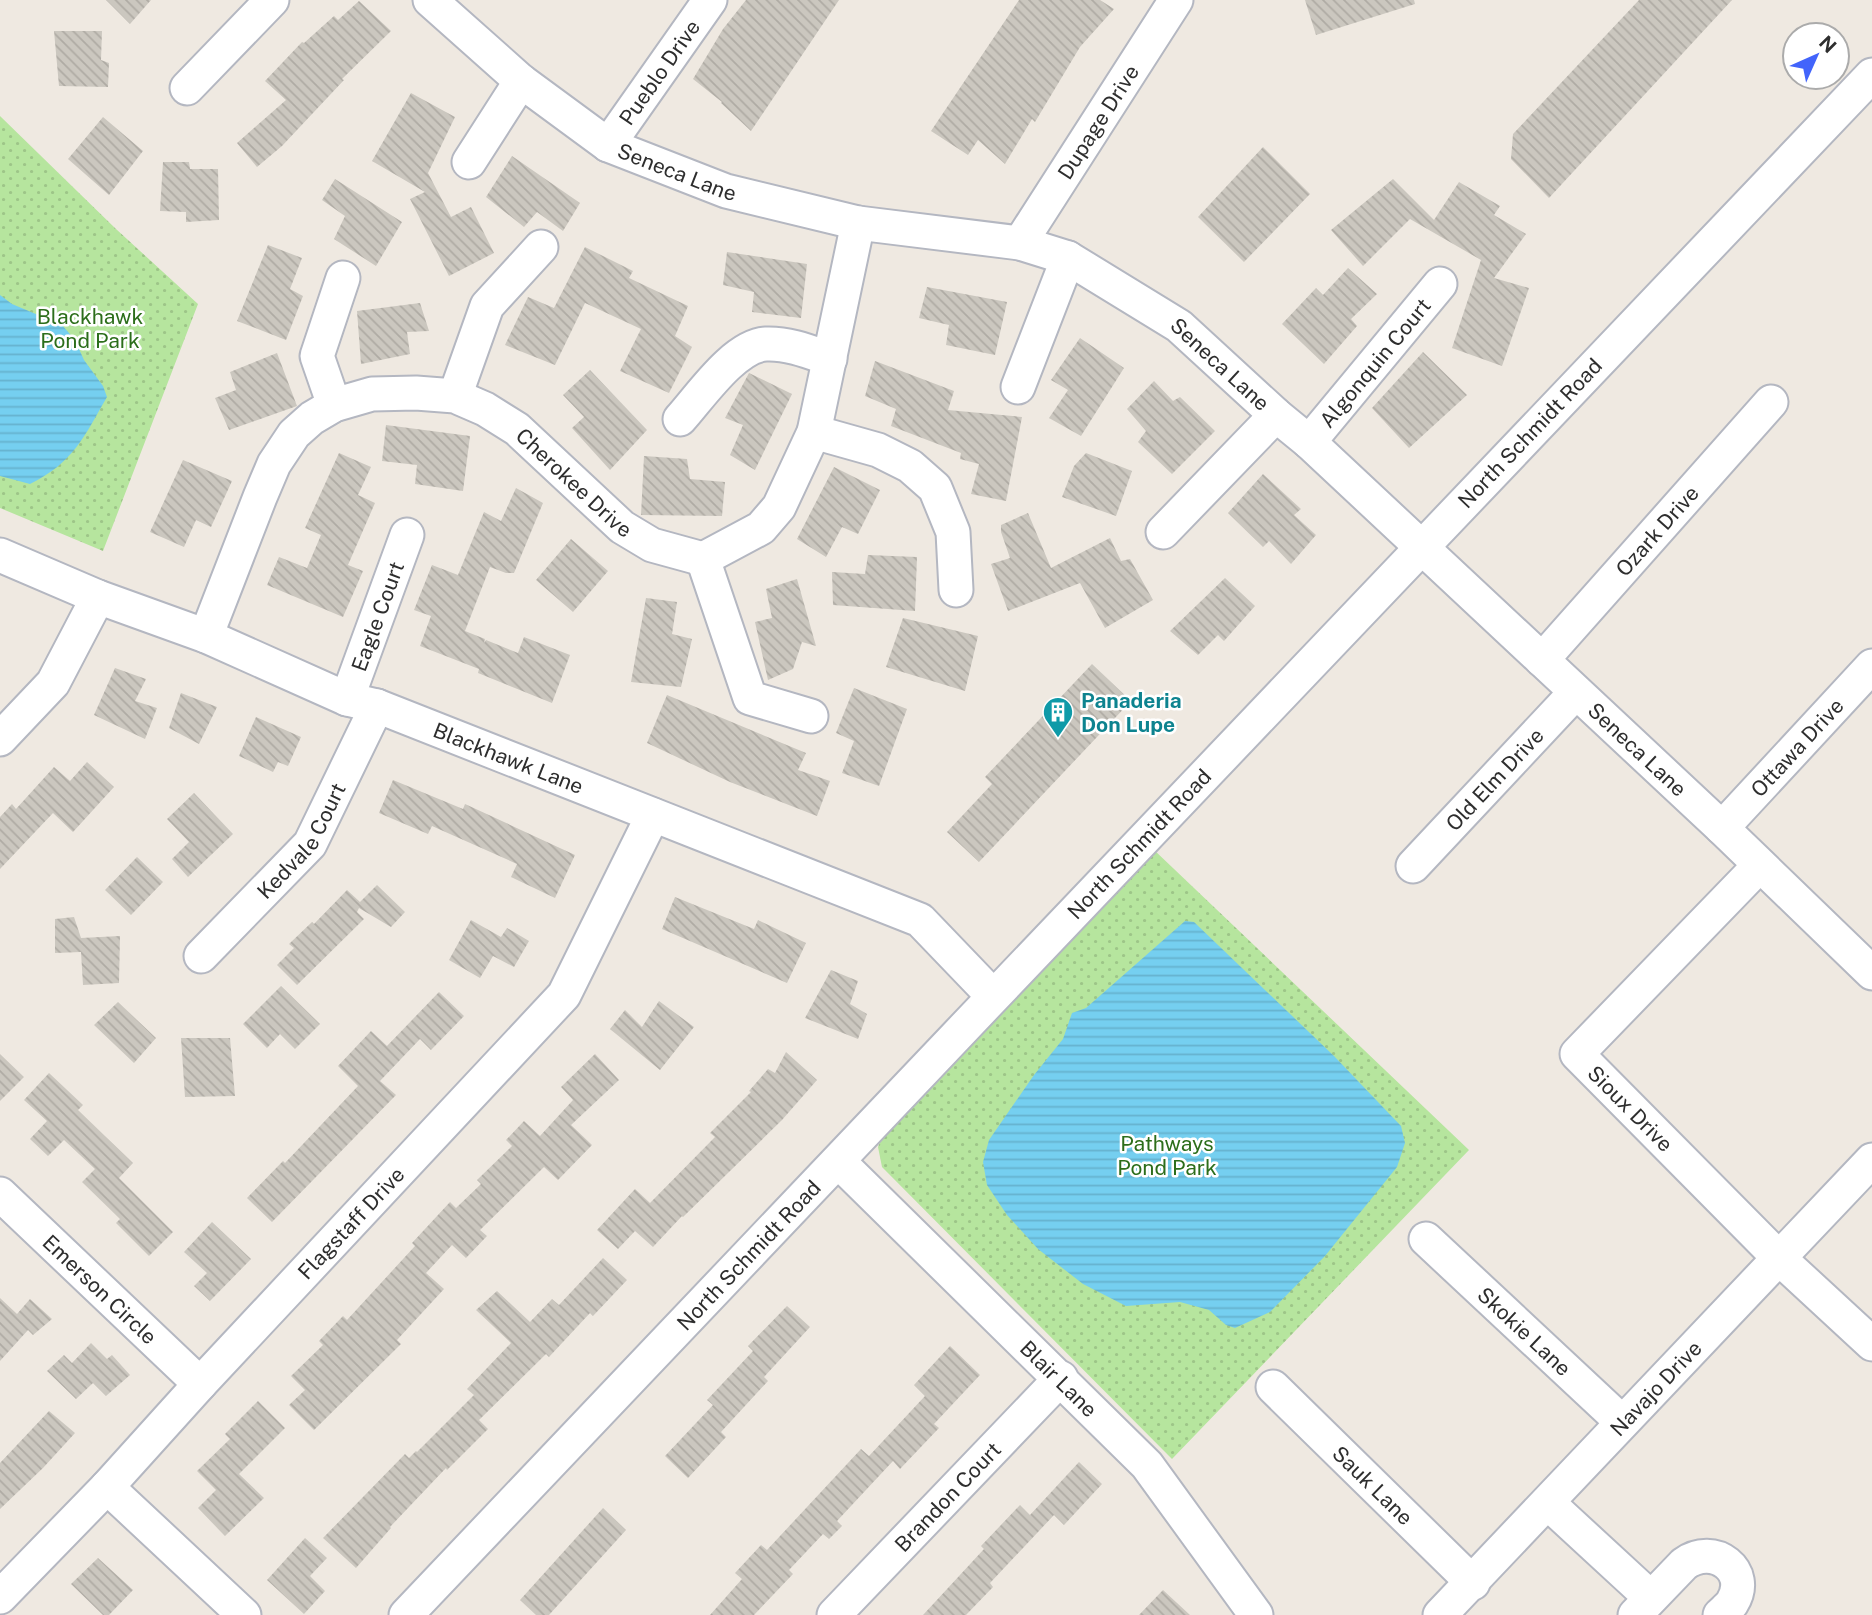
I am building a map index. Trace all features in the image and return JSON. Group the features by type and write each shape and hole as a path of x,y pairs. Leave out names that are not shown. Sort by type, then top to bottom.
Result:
{"street":[{"path":"187,88 272,0"},
{"name":"Seneca Lane","path":"430,0 521,81 608,145 726,191 858,223 1020,243 1068,258 1179,326 1309,442 1722,828 1872,973"},
{"name":"Pueblo Drive","path":"608,145 710,0"},
{"name":"Dupage Drive","path":"1020,243 1176,0"},
{"name":"North Schmidt Road","path":"406,1615 1419,547 1872,75"},
{"path":"469,162 521,81"},
{"path":"811,716 750,698 703,559 761,528 779,507 814,432 858,223"},
{"path":"455,396 488,306 541,247"},
{"path":"1018,387 1068,258"},
{"path":"334,405 317,356 343,278"},
{"name":"Algonquin Court","path":"1309,442 1440,284"},
{"path":"680,419 735,358 748,349 765,344 791,346 830,359"},
{"name":"Cherokee Drive","path":"206,636 274,464 294,435 312,418 334,405 372,394 455,396 485,409 517,429 622,527 652,545 703,559"},
{"name":"Ozark Drive","path":"1542,660 1771,402"},
{"path":"1163,532 1276,415"},
{"path":"814,432 878,450 910,467 935,488 953,532 956,590"},
{"name":"Eagle Court","path":"362,702 407,535"},
{"name":"Blackhawk Lane","path":"0,555 98,597 206,636 362,702 920,920 993,996"},
{"path":"0,739 53,683 98,597"},
{"name":"Ottawa Drive","path":"1722,828 1872,666"},
{"name":"Old Elm Drive","path":"1413,866 1576,692"},
{"name":"Kedvale Court","path":"201,957 310,844 362,702"},
{"name":"Flagstaff Drive","path":"0,1597 107,1487 564,995 653,815"},
{"name":"Sioux Drive","path":"1759,866 1577,1054 1780,1259 1872,1344"},
{"name":"Navajo Drive","path":"1440,1615 1872,1160"},
{"name":"Blair Lane","path":"838,1161 1147,1465 1256,1615"},
{"name":"Emerson Circle","path":"0,1194 200,1384"},
{"name":"Skokie Lane","path":"1426,1239 1622,1422"},
{"name":"Brandon Court","path":"834,1615 1061,1378"},
{"name":"Sauk Lane","path":"1273,1387 1472,1583"},
{"path":"107,1487 244,1615"},
{"path":"1548,1503 1642,1606 1692,1558 1712,1555 1730,1565 1737,1584 1731,1603 1720,1615"}],"green space":[{"name":"Blackhawk Pond Park","path":"0,116 198,304 103,551 0,508"},
{"name":"Pathways Pond Park","path":"1153,849 1469,1150 1172,1459 882,1167 878,1147 883,1135"}],"water":[{"path":"0,295 12,304 62,325 75,340 107,397 76,448 57,467 30,484 0,476"},
{"path":"1185,921 1194,922 1334,1056 1401,1126 1405,1143 1397,1167 1325,1256 1270,1312 1235,1328 1226,1325 1209,1310 1180,1302 1126,1306 1083,1284 1038,1249 1007,1215 987,1185 983,1162 989,1140 1034,1075 1063,1039 1072,1013 1086,1008"}],"building":[{"path":"106,0 151,0 130,24"},
{"path":"746,0 839,0 751,131 722,102 693,79 723,29"},
{"path":"1019,0 1100,0 1114,9 1080,47 1035,122 1032,119 1005,164 978,140 968,155 931,131"},
{"path":"1305,0 1414,0 1415,4 1316,35"},
{"path":"1639,0 1732,0 1549,198 1511,159 1513,134"},
{"path":"359,1 391,31 342,79 344,80 282,146 257,167 237,143 286,100 265,81 302,42 334,16 338,20"},
{"path":"54,31 102,31 101,60 109,63 108,87 59,86"},
{"path":"411,93 455,117 428,173 451,217 471,207 494,253 449,276 410,199 425,192 372,161"},
{"path":"103,117 143,151 109,195 68,159"},
{"path":"1263,147 1310,194 1244,262 1198,217"},
{"path":"512,156 580,203 563,231 537,212 524,227 486,197"},
{"path":"163,162 189,162 190,169 218,169 219,220 186,222 186,212 160,211"},
{"path":"335,179 402,222 376,266 334,239 345,216 322,200"},
{"path":"1393,179 1434,220 1459,182 1500,206 1494,215 1526,234 1494,278 1529,288 1502,366 1452,348 1481,260 1410,219 1363,266 1331,230"},
{"path":"268,245 302,258 290,289 303,296 286,340 237,321"},
{"path":"585,247 633,271 629,278 688,306 675,336 692,347 669,393 620,371 641,329 585,303 555,365 505,345 528,297 554,308"},
{"path":"727,252 807,264 801,318 752,312 754,292 723,285"},
{"path":"1348,268 1377,294 1351,319 1357,326 1324,364 1282,324 1316,288 1323,295"},
{"path":"927,287 1007,302 995,355 946,345 949,325 919,318"},
{"path":"420,303 429,331 407,332 410,354 361,364 357,311"},
{"path":"1080,338 1124,368 1081,436 1049,418 1068,390 1051,380"},
{"path":"1423,352 1467,395 1409,448 1372,408"},
{"path":"277,353 297,406 229,430 215,398 236,390 230,372"},
{"path":"875,361 954,391 948,410 1022,417 1006,501 971,494 979,464 960,459 961,453 891,426 896,409 865,396"},
{"path":"590,370 647,430 610,470 572,428 584,417 563,395"},
{"path":"749,373 792,394 755,470 730,455 743,425 725,418"},
{"path":"1154,381 1173,401 1180,397 1215,431 1172,474 1138,442 1146,431 1127,409"},
{"path":"386,425 470,436 463,491 415,484 417,465 382,461"},
{"path":"339,453 371,467 358,495 375,503 348,565 363,571 343,617 267,585 279,557 307,568 321,535 305,528"},
{"path":"1086,453 1132,471 1116,516 1062,497 1074,466"},
{"path":"644,456 687,459 690,479 725,482 722,516 641,515"},
{"path":"183,460 232,481 211,527 196,520 184,547 150,532"},
{"path":"834,467 880,490 858,534 842,527 826,557 797,539"},
{"path":"1263,474 1301,509 1294,515 1316,535 1291,564 1269,541 1263,547 1228,513"},
{"path":"516,488 543,503 514,573 490,567 465,631 485,639 484,643 486,640 518,653 524,637 570,655 552,703 478,673 479,669 420,646 431,616 414,610 432,565 458,575 484,512 501,521"},
{"path":"1028,513 1051,568 1110,538 1121,561 1130,559 1153,600 1105,628 1080,583 1008,611 991,564 1010,558 1001,525"},
{"path":"571,539 608,571 573,612 536,580"},
{"path":"868,555 917,557 915,611 833,605 832,572 865,574"},
{"path":"1225,578 1255,606 1224,641 1218,635 1198,655 1170,631"},
{"path":"797,579 816,646 802,642 793,669 768,680 755,622 772,618 766,589"},
{"path":"646,598 677,602 672,634 692,639 681,687 631,682"},
{"path":"903,618 978,636 965,691 886,667"},
{"name":"Panaderia Don Lupe","path":"1092,664 1131,701 979,862 947,832 992,784 985,777"},
{"path":"115,668 146,679 135,701 157,708 145,739 94,715"},
{"path":"854,688 907,709 879,786 842,773 854,741 836,733"},
{"path":"181,693 217,707 199,744 169,728"},
{"path":"667,695 806,753 798,770 830,781 817,816 730,782 647,743"},
{"path":"256,717 301,737 288,766 278,762 273,772 239,756"},
{"path":"87,762 114,787 73,832 53,813 0,869 0,817 12,804 16,809 54,767 70,781"},
{"path":"393,780 463,809 465,804 575,855 555,898 511,877 517,864 432,826 428,834 379,813"},
{"path":"194,793 233,834 188,877 172,859 189,842 167,819"},
{"path":"137,857 163,882 131,915 105,890"},
{"path":"377,885 405,912 391,927 359,908 357,912 364,919 297,985 277,965 294,948 289,944 312,922 314,924 347,890 360,902"},
{"path":"675,897 754,929 758,920 806,943 787,983 662,929"},
{"path":"74,917 81,938 120,936 119,983 83,985 81,952 55,953 55,919"},
{"path":"471,920 501,937 507,928 529,941 514,967 493,956 480,978 449,960"},
{"path":"831,970 858,981 850,1004 867,1014 858,1039 805,1018"},
{"path":"281,986 320,1024 295,1049 280,1034 267,1048 243,1024"},
{"path":"439,992 464,1016 431,1050 420,1039 380,1081 396,1095 272,1222 247,1198 283,1161 285,1163 358,1086 338,1066 371,1031 387,1046"},
{"path":"659,1001 694,1027 660,1070 610,1029 625,1010 642,1027"},
{"path":"118,1002 156,1038 134,1063 94,1025"},
{"path":"181,1038 230,1038 235,1096 185,1097"},
{"path":"786,1052 817,1080 782,1120 653,1247 635,1231 618,1249 597,1230 635,1189 650,1203 715,1137 710,1133 751,1092 749,1091 768,1069 775,1073"},
{"path":"0,1054 24,1077 0,1101"},
{"path":"595,1054 619,1080 571,1125 592,1145 558,1180 544,1167 480,1230 487,1236 466,1258 452,1245 426,1273 444,1289 397,1340 401,1344 314,1430 289,1405 305,1390 291,1376 323,1345 319,1341 343,1316 347,1320 415,1246 412,1243 450,1202 456,1208 481,1184 477,1180 512,1146 506,1140 524,1121 540,1136 573,1100 561,1087"},
{"path":"49,1073 83,1105 78,1110 133,1163 119,1178 173,1232 149,1256 116,1223 120,1219 82,1182 95,1169 64,1140 48,1156 30,1139 47,1121 24,1100"},
{"path":"212,1222 251,1259 210,1301 194,1286 207,1273 184,1252"},
{"path":"603,1258 627,1280 593,1316 590,1313 549,1357 546,1354 479,1420 488,1429 447,1470 446,1468 390,1527 356,1568 323,1538 405,1454 409,1458 417,1452 474,1395 467,1389 511,1343 476,1310 497,1291 530,1322 552,1299 559,1305"},
{"path":"0,1298 17,1314 30,1299 52,1319 33,1335 28,1330 0,1361"},
{"path":"787,1306 810,1327 764,1377 768,1381 721,1432 726,1437 688,1478 665,1456 713,1405 707,1400 753,1351 748,1346"},
{"path":"91,1343 107,1359 112,1355 130,1375 106,1396 93,1383 76,1399 47,1371 64,1355 72,1363"},
{"path":"950,1346 980,1375 934,1424 939,1428 900,1469 893,1461 837,1521 842,1526 829,1539 823,1534 789,1570 793,1574 754,1615 710,1615 742,1579 735,1573 761,1545 767,1550 861,1449 869,1456 925,1396 914,1385"},
{"path":"258,1401 285,1428 239,1474 264,1498 225,1536 198,1508 216,1490 197,1471 230,1439 225,1434"},
{"path":"49,1411 75,1433 0,1509 0,1463"},
{"path":"1079,1462 1102,1484 1064,1525 1054,1515 990,1583 993,1587 966,1615 923,1615 984,1549 981,1546 1020,1505 1030,1515"},
{"path":"603,1508 626,1530 549,1615 536,1615 520,1600"},
{"path":"305,1538 327,1558 310,1576 325,1591 304,1614 267,1580"},
{"path":"98,1558 133,1590 109,1615 103,1615 71,1584"},
{"path":"1163,1590 1190,1615 1139,1615"}],"place":[{"name":"Panaderia Don Lupe","path":"1058,739"}]}
